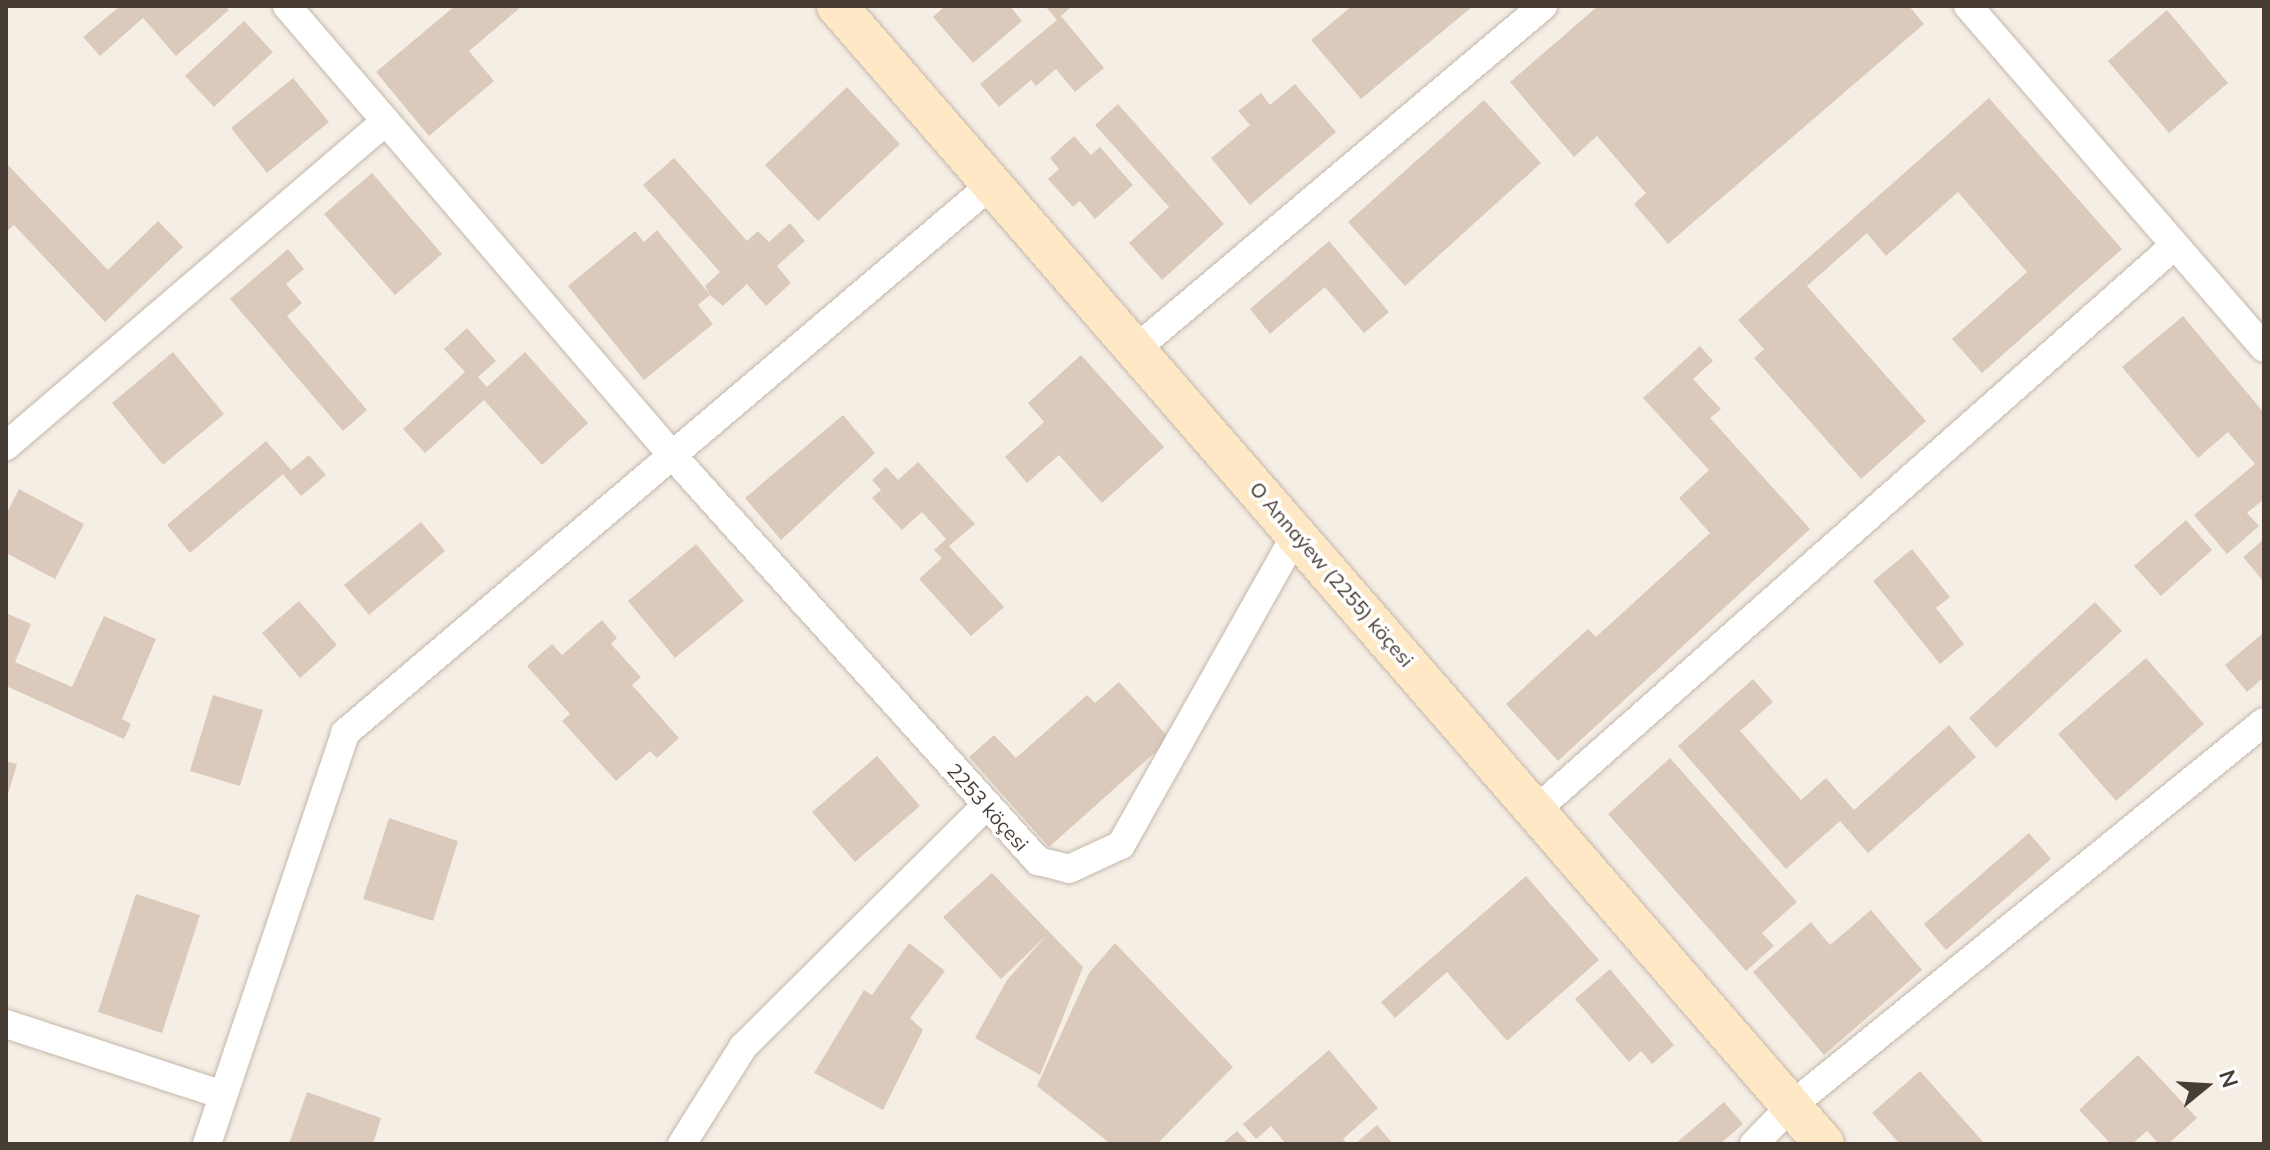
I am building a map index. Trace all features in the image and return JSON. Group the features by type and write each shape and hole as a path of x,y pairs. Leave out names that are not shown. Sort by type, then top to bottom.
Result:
{"main road":[{"name":"O Annaýew (2255) köçesi","path":"837,6 1137,348 1824,1144"}],"street":[{"name":"2253 köçesi","path":"287,6 672,455 1038,861 1069,869 1121,845 1297,533"},
{"path":"1968,6 2264,348"},
{"path":"1137,348 1538,8"},
{"path":"6,446 386,121"},
{"path":"207,1144 345,733 993,183"},
{"path":"1536,810 2175,245"},
{"path":"1754,1144 1791,1106 2264,722"},
{"path":"682,1144 743,1047 987,805"},
{"path":"6,1024 223,1095"}],"building":[{"path":"120,6 225,6 229,10 176,56 143,18 100,56 83,37"},
{"path":"455,6 522,6 469,51 494,81 429,136 376,72"},
{"path":"945,6 1010,6 1022,21 973,63 933,17"},
{"path":"1045,6 1072,6 1061,16 1104,68 1075,92 1056,69 1036,86 1031,80 999,107 980,84 1057,20"},
{"path":"1352,6 1473,6 1361,99 1311,40"},
{"path":"1598,6 1909,6 1924,24 1668,244 1634,204 1646,193 1597,136 1574,157 1510,82"},
{"path":"2167,10 2228,83 2169,133 2108,61"},
{"path":"244,21 273,52 214,107 185,76"},
{"path":"293,78 329,122 267,173 231,128"},
{"path":"1295,84 1336,132 1250,205 1211,158 1250,125 1238,111 1261,93 1270,105"},
{"path":"847,87 900,144 818,221 765,165"},
{"path":"1989,98 2122,249 1982,373 1952,339 2027,272 1958,192 1886,256 1867,233 1807,286 1926,421 1861,479 1754,358 1764,349 1738,320"},
{"path":"1484,100 1541,163 1405,286 1348,222"},
{"path":"1118,104 1224,224 1162,280 1129,243 1169,207 1095,125"},
{"path":"1074,136 1091,155 1100,147 1133,185 1095,219 1080,201 1073,207 1048,179 1059,169 1050,158"},
{"path":"674,158 747,241 758,231 769,242 790,223 805,241 777,266 791,283 766,306 747,284 723,306 710,295 705,286 720,272 643,185"},
{"path":"6,163 108,270 158,221 183,247 105,322 14,225 6,232"},
{"path":"372,173 442,254 395,295 324,214"},
{"path":"657,230 710,295 698,305 713,324 644,380 568,286 635,231 644,242"},
{"path":"1329,241 1389,312 1364,333 1325,287 1270,334 1250,309"},
{"path":"288,249 304,269 286,284 302,303 287,316 367,410 343,431 230,299"},
{"path":"2183,316 2264,413 2264,499 2247,513 2259,526 2227,554 2194,515 2255,464 2228,432 2198,458 2122,367"},
{"path":"467,328 496,361 478,377 487,387 525,352 588,423 542,465 484,400 425,453 403,429 465,372 444,349"},
{"path":"1700,346 1713,361 1693,379 1721,409 1710,418 1810,529 1558,761 1506,704 1588,629 1596,637 1710,533 1679,498 1709,470 1643,398"},
{"path":"173,352 224,414 163,465 112,403"},
{"path":"1081,355 1164,447 1102,503 1059,455 1027,483 1005,457 1044,422 1028,403"},
{"path":"843,415 875,453 781,540 745,498"},
{"path":"266,441 291,470 309,455 326,475 301,496 283,474 190,553 167,525"},
{"path":"918,462 975,524 949,546 1004,607 971,636 919,579 942,558 934,550 946,539 922,512 902,530 872,498 881,490 872,480 886,467 898,480"},
{"path":"19,489 84,524 55,579 6,553 6,515"},
{"path":"2186,520 2212,550 2161,596 2134,566"},
{"path":"421,522 445,551 369,615 344,585"},
{"path":"2264,539 2264,582 2243,557"},
{"path":"696,544 744,601 675,658 628,601"},
{"path":"1912,549 1950,597 1936,608 1964,644 1940,664 1873,581"},
{"path":"299,601 337,645 300,678 262,633"},
{"path":"2095,602 2122,631 1996,748 1969,718"},
{"path":"6,613 31,624 15,662 72,687 104,616 156,639 122,719 131,724 124,739 6,686"},
{"path":"602,620 617,638 611,644 641,677 632,685 679,738 657,758 650,751 616,781 562,721 570,714 527,666 552,644 562,655"},
{"path":"2262,634 2264,677 2247,692 2225,665"},
{"path":"2146,658 2204,724 2116,801 2058,734"},
{"path":"1753,679 1773,702 1740,731 1801,800 1826,778 1854,810 1949,725 1976,757 1868,853 1840,821 1786,869 1678,746"},
{"path":"1119,682 1170,739 1049,847 969,757 994,735 1016,758 1087,695 1095,703"},
{"path":"213,695 263,710 240,786 190,771"},
{"path":"877,756 920,806 855,862 812,812"},
{"path":"1670,758 1797,902 1762,933 1774,946 1746,971 1608,814"},
{"path":"6,761 17,764 7,797 6,797"},
{"path":"389,818 458,841 433,921 363,899"},
{"path":"2029,833 2051,859 1946,950 1924,924"},
{"path":"992,873 1083,967 1040,1075 975,1038 1007,980 1046,936 1001,979 943,917"},
{"path":"1526,876 1599,960 1507,1041 1447,972 1395,1018 1381,1002"},
{"path":"136,894 200,915 162,1033 98,1012"},
{"path":"1871,910 1922,970 1824,1055 1753,972 1811,922 1830,945"},
{"path":"909,943 945,971 910,1018 923,1030 883,1110 814,1073 864,990 872,995"},
{"path":"1115,943 1233,1067 1157,1144 1111,1144 1037,1086 1089,973"},
{"path":"1610,969 1674,1045 1652,1064 1641,1051 1629,1062 1575,999"},
{"path":"1329,1050 1378,1108 1343,1139 1347,1144 1286,1144 1271,1126 1256,1139 1243,1124"},
{"path":"2138,1055 2197,1118 2168,1144 2159,1144 2147,1131 2132,1144 2111,1144 2079,1110"},
{"path":"1920,1071 1985,1144 1900,1144 1872,1113"},
{"path":"307,1092 381,1118 373,1144 289,1144"},
{"path":"1724,1102 1743,1124 1720,1144 1675,1144"},
{"path":"1377,1125 1393,1144 1355,1144"},
{"path":"1237,1131 1249,1144 1222,1144"}]}
